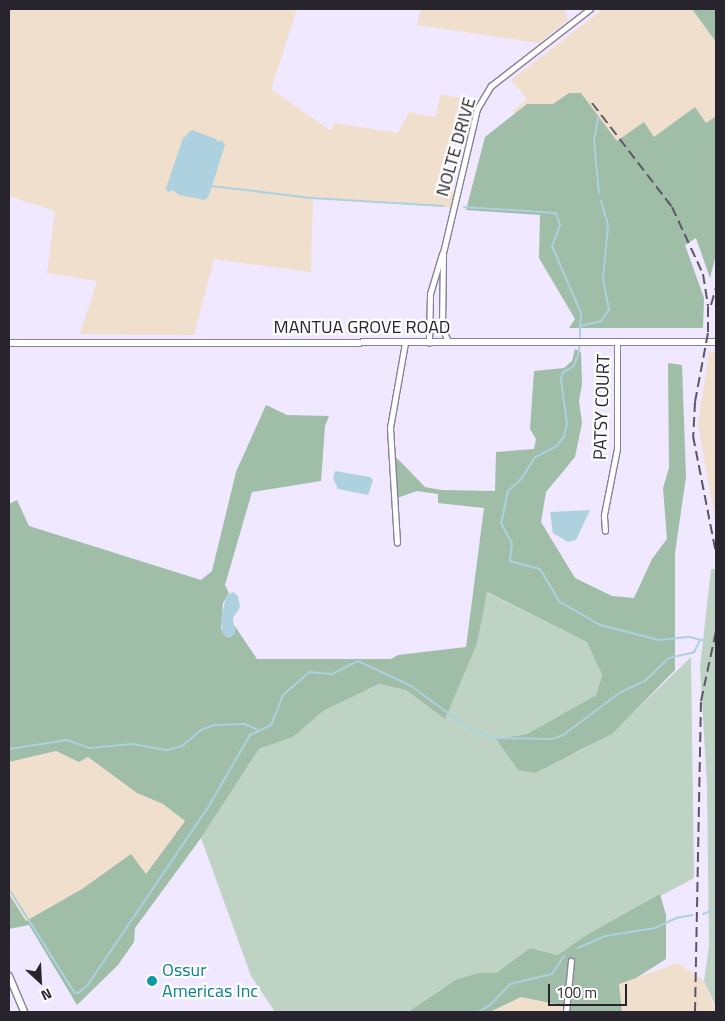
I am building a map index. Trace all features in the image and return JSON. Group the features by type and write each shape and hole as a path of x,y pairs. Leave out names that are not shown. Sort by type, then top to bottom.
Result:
{"main road":[{"name":"MANTUA GROVE ROAD","path":"9,343 716,342"},
{"path":"9,976 24,1012"}],"street":[{"name":"NOLTE DRIVE","path":"429,343 430,294 443,252 482,98 506,74 590,9"},
{"name":"NOLTE DRIVE","path":"443,252 442,328 448,342"},
{"path":"397,543 390,428 405,343"},
{"name":"PATSY COURT","path":"605,531 604,515 617,449 617,343"},
{"path":"566,1012 571,961"}],"shaded area":[{"path":"9,9 297,9 271,89 331,131 335,123 398,133 409,112 435,117 441,94 460,98 440,190 459,192 455,208 313,197 311,272 214,259 194,335 80,334 97,281 47,273 55,211 9,196"},
{"path":"421,9 565,9 568,20 539,43 417,25"},
{"path":"603,9 692,9 716,42 716,116 706,123 695,107 654,138 617,141 592,108 533,135 513,111 527,99 511,80"},
{"path":"709,352 716,352 716,525 698,424"},
{"path":"56,751 79,762 88,757 137,793 163,804 185,821 145,875 131,854 82,889 26,921 9,894 9,762"},
{"path":"678,963 704,981 716,1012 622,1012 618,984"},
{"path":"521,997 560,1005 570,1012 491,1012"}],"green space":[{"path":"692,9 716,9 716,42"},
{"path":"569,93 581,93 617,141 644,122 654,137 695,107 706,123 716,116 716,255 710,278 696,238 685,245 704,298 703,328 569,328 575,319 539,258 540,215 466,210 485,137 527,104 553,104"},
{"path":"575,349 581,352 582,384 579,401 582,423 575,457 546,492 541,522 575,578 612,596 634,598 652,559 667,539 663,488 669,468 668,363 682,365 686,477 675,553 675,670 612,734 535,773 518,770 496,739 527,734 596,695 602,675 587,642 487,592 477,644 445,719 406,690 379,684 323,711 293,737 259,749 201,838 135,928 134,942 118,965 77,1005 29,925 9,929 9,894 26,921 82,889 131,854 146,874 185,821 163,804 137,793 88,757 79,762 56,751 9,762 9,504 17,500 29,526 201,580 212,571 236,472 266,405 287,415 329,416 325,426 321,481 252,492 225,585 229,593 223,603 221,628 226,637 235,633 234,625 257,659 391,659 398,655 466,647 484,508 438,503 438,494 417,491 397,498 394,455 425,487 441,490 495,491 496,452 534,449 536,439 530,429 534,371 564,368 572,361"},
{"path":"711,569 716,569 716,1007 704,981 709,946 707,786 700,667"},
{"path":"486,592 587,642 602,675 596,695 527,734 496,739 518,770 578,752 611,734 691,657 694,878 583,937 558,955 530,948 496,973 478,973 457,979 408,1012 275,1012 251,976 201,838 259,749 293,737 323,711 379,684 406,690 445,718 477,644"},
{"path":"660,894 666,915 666,959 636,978 619,984 622,1012 570,1012 560,1005 521,997 490,1012 408,1012 457,979 478,973 496,973 530,948 558,955 583,937"}],"water":[{"path":"192,130 216,139 218,142 222,140 225,145 209,195 205,200 179,195 173,190 168,192 166,188 183,138"},
{"path":"335,471 370,477 373,480 368,495 338,489 333,478"},
{"path":"590,510 576,540 568,542 553,533 550,512"},
{"path":"233,592 238,596 240,607 233,618 235,634 229,638 223,635 221,620 226,596"}],"waterway":[{"path":"598,118 594,141 599,193"},
{"path":"211,186 311,198 444,206"},
{"path":"580,326 601,321 609,310 603,279 608,225 601,201"},
{"path":"464,207 556,213 560,225 552,246 581,313 579,352 574,366 563,372 561,379 567,424 564,436 557,446 535,457 522,478 508,491 501,523 512,544 510,561 540,569 560,602 600,625 659,640 690,637 705,641"},
{"path":"11,892 74,992 78,993 87,986 210,804 250,735 271,725 283,695 309,672 332,674 358,661 411,686 473,731 495,738 552,739 563,735 621,692 645,681 669,658 694,652 700,640"},
{"path":"9,749 67,740 89,748 132,744 167,750 182,746 201,730 214,725 245,724 258,730"},
{"path":"703,914 716,909"},
{"path":"578,948 605,936 655,928 676,918 693,915"},
{"path":"478,1012 490,1005 510,984 552,974 564,956"}],"railway":[{"path":"592,103 672,207 703,274 708,307 708,333 695,402 693,436 716,553"},
{"path":"711,305 716,287"},
{"path":"695,1012 701,701 716,631"}],"place":[{"name":"Ossur Americas Inc","path":"152,981"}]}
